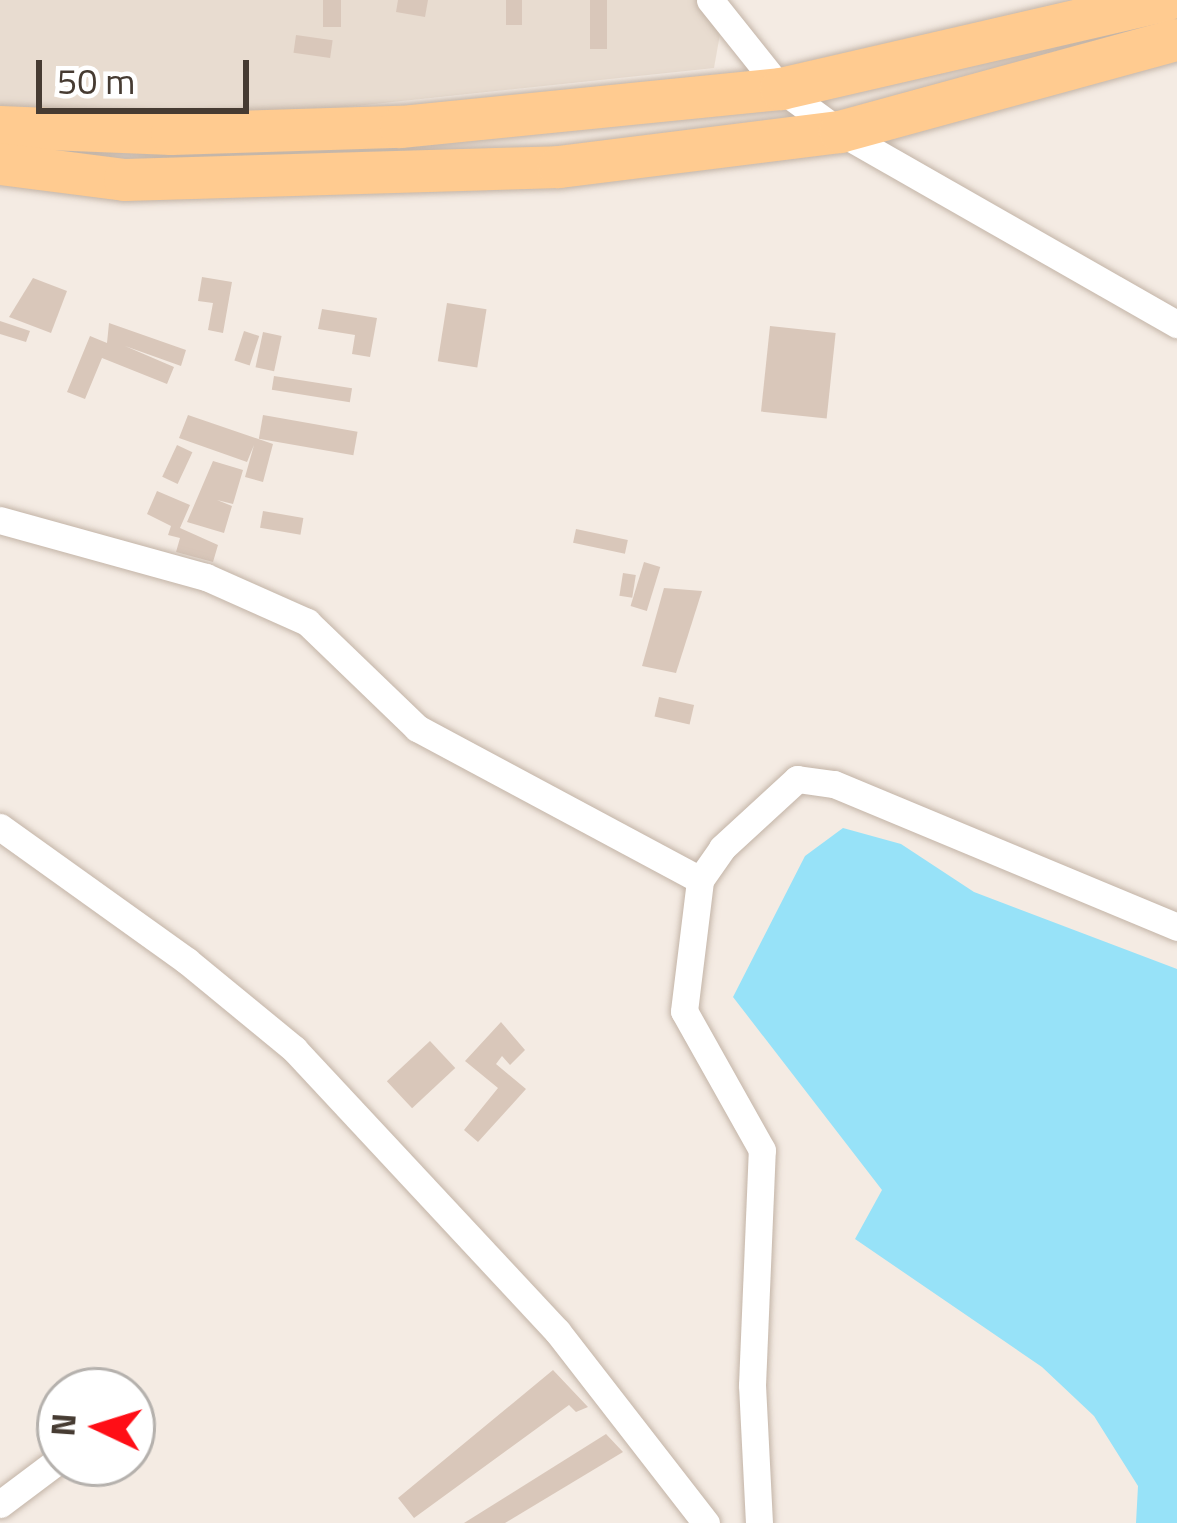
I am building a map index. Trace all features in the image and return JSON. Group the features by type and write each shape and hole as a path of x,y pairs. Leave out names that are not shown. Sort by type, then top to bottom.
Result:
{"main road":[{"path":"0,127 172,134 401,127 781,89 1167,0"},
{"path":"0,164 125,180 272,181 559,167 840,132 1177,40"}],"street":[{"path":"710,0 781,89 840,132 1177,324"},
{"path":"0,520 206,577 307,622 417,728 700,880"},
{"path":"759,1523 752,1385 762,1150 684,1011 700,880 746,822 797,779 834,784 1177,927"},
{"path":"0,827 187,961 294,1049 557,1331 706,1523"},
{"path":"0,1504 36,1477"}],"shaded area":[{"path":"0,0 726,0 714,68 25,141 0,138"}],"water":[{"path":"843,828 901,844 974,892 1177,969 1177,1523 1136,1523 1138,1486 1094,1416 1042,1367 855,1239 882,1190 733,997 805,856"}],"building":[{"path":"323,0 341,0 341,27 323,27"},
{"path":"398,0 428,0 425,17 396,12"},
{"path":"506,0 522,0 522,25 506,25"},
{"path":"590,0 607,0 607,49 590,49"},
{"path":"296,35 333,40 330,58 293,53"},
{"path":"202,277 232,282 223,333 208,330 213,303 198,301"},
{"path":"33,278 67,291 51,333 9,317"},
{"path":"447,303 487,309 477,368 438,361"},
{"path":"322,309 377,318 370,357 352,354 355,335 318,329"},
{"path":"0,321 30,331 26,342 0,334"},
{"path":"109,323 186,350 181,366 125,346 174,367 167,384 102,358 85,399 67,392 90,336 107,343"},
{"path":"770,326 836,333 827,418 761,412"},
{"path":"244,331 259,336 250,365 234,360"},
{"path":"263,332 282,336 274,371 256,367"},
{"path":"274,376 352,388 350,402 272,390"},
{"path":"188,415 273,444 263,482 245,477 254,445 247,462 179,438"},
{"path":"263,415 358,432 353,455 259,439"},
{"path":"177,445 192,452 178,484 162,477"},
{"path":"213,461 243,470 233,504 217,500 232,506 224,533 187,522"},
{"path":"157,491 190,505 180,528 218,545 213,562 176,552 180,538 168,535 171,526 147,514"},
{"path":"263,511 303,518 300,535 260,528"},
{"path":"576,529 628,540 625,554 573,543"},
{"path":"644,562 660,567 647,611 631,606"},
{"path":"623,573 636,575 632,598 619,596"},
{"path":"664,588 702,591 676,673 642,666"},
{"path":"659,697 694,705 690,725 655,716"},
{"path":"501,1022 525,1050 510,1065 502,1056 496,1064 526,1089 478,1142 464,1130 498,1088 465,1061"},
{"path":"430,1041 455,1068 412,1108 387,1081"},
{"path":"553,1370 588,1407 576,1412 569,1405 414,1518 398,1498"},
{"path":"606,1434 623,1452 505,1523 464,1523"}]}
